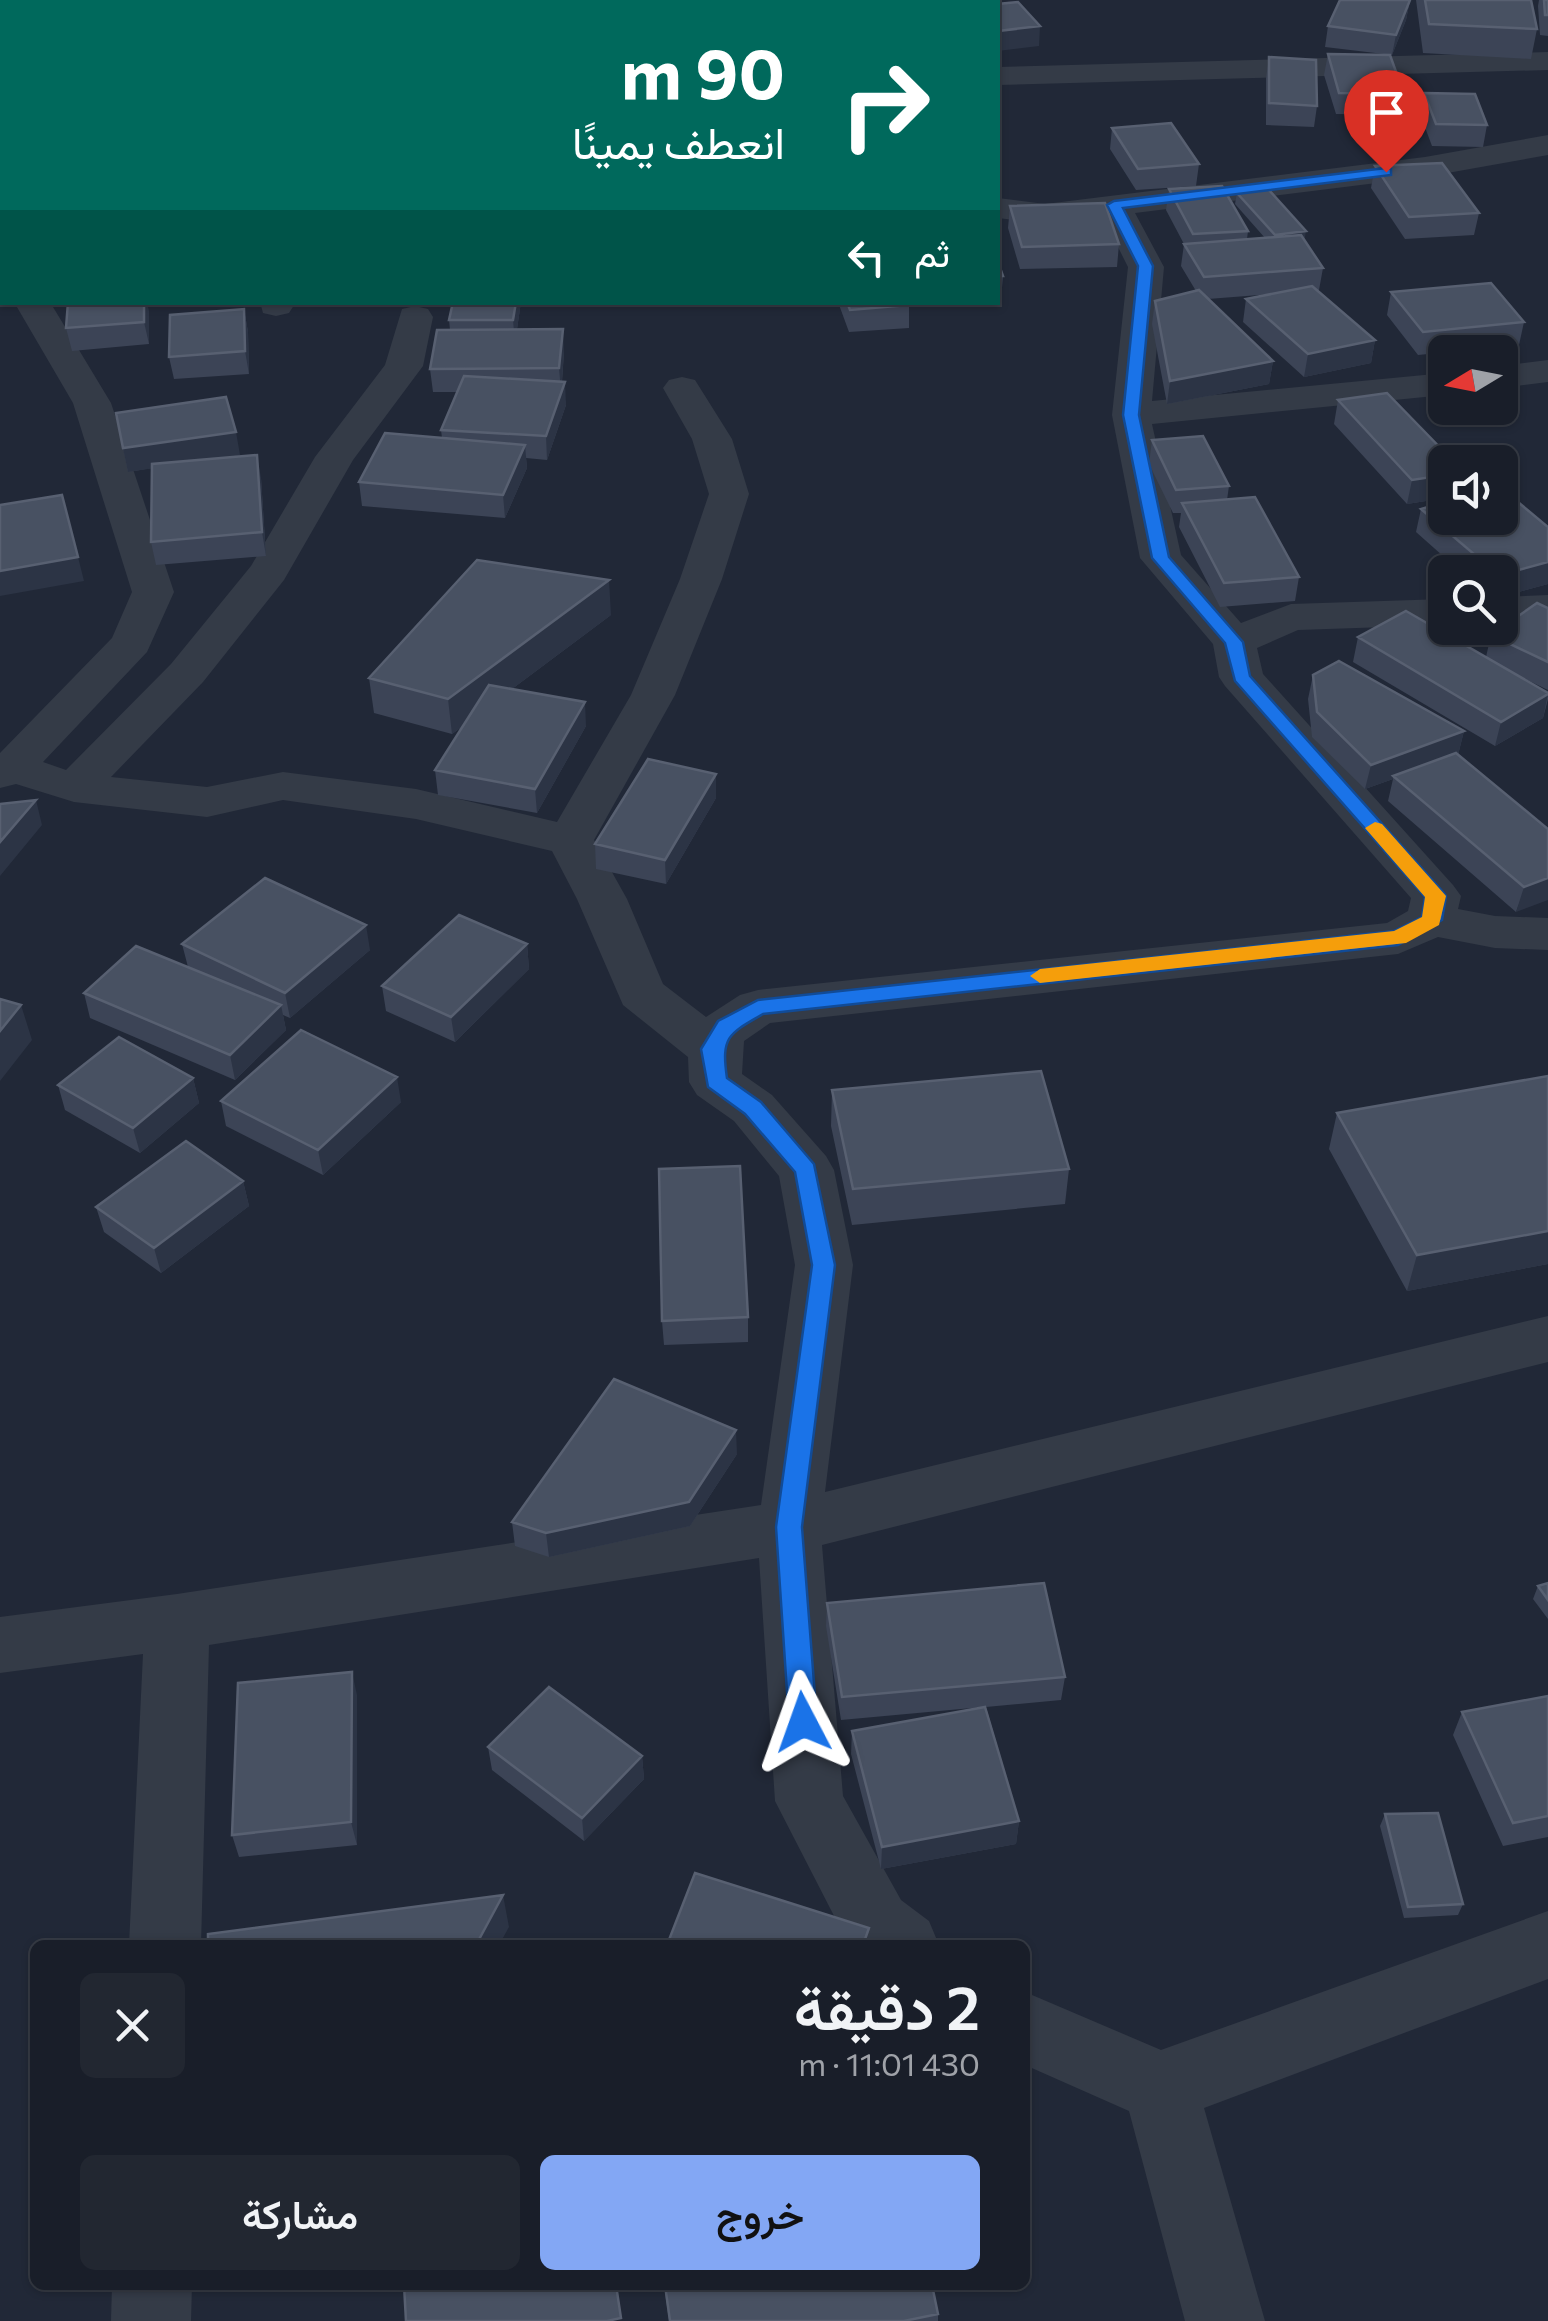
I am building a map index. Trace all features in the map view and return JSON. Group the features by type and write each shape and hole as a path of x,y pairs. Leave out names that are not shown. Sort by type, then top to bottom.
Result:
{"street":[{"path":"1000,76 1548,61"},
{"path":"1000,208 1044,214 1543,154"},
{"path":"1114,205 1146,266 1131,415 1161,558 1234,642 1241,677 1436,896 1432,920"},
{"path":"34,305 92,403 153,592 132,643 6,770 74,788 208,802 284,786 416,804 570,840 602,898 640,993 712,1049"},
{"path":"74,788 187,673 269,570 335,457 404,366 414,316"},
{"path":"1518,375 1548,371"},
{"path":"1131,415 1428,386"},
{"path":"570,840 653,695 730,494 712,439 682,388"},
{"path":"1518,609 1548,608"},
{"path":"1234,642 1291,617 1428,613"},
{"path":"897,1940 876,1924 809,1800 789,1527 824,1265 806,1170 753,1108 716,1082 712,1049 725,1026 758,1007 1398,938 1432,920 1495,932 1548,934"},
{"path":"1495,932 1548,962"},
{"path":"0,1645 177,1622 789,1527 1548,1338"},
{"path":"165,1940 177,1622"},
{"path":"1030,2030 1160,2088 1548,1945"},
{"path":"1160,2088 1225,2321"},
{"path":"151,2321 152,2290"}],"building":[{"path":"1340,0 1410,0 1396,35 1328,26"},
{"path":"1425,0 1531,0 1537,29 1429,24"},
{"path":"1018,2 1040,26 1000,31 1000,4"},
{"path":"1328,54 1390,55 1404,94 1339,93"},
{"path":"1269,57 1316,60 1317,106 1269,103"},
{"path":"1424,93 1475,94 1487,125 1436,124"},
{"path":"1171,123 1199,164 1138,169 1112,128"},
{"path":"1442,163 1479,213 1409,217 1375,166"},
{"path":"1222,186 1248,231 1193,234 1169,189"},
{"path":"1268,189 1306,231 1275,235 1237,193"},
{"path":"1105,203 1119,244 1022,247 1010,206"},
{"path":"1301,235 1323,268 1204,277 1184,244"},
{"path":"1491,283 1524,322 1423,332 1391,292"},
{"path":"1312,286 1375,340 1308,354 1246,299"},
{"path":"1199,290 1273,361 1170,381 1155,301"},
{"path":"68,305 144,305 144,322 66,328"},
{"path":"452,305 516,305 513,320 449,320"},
{"path":"848,305 910,305 850,310"},
{"path":"244,309 245,351 169,357 170,315"},
{"path":"563,329 559,368 430,369 437,330"},
{"path":"464,376 565,382 546,436 441,430"},
{"path":"1387,393 1437,445 1428,445 1428,478 1412,480 1338,400"},
{"path":"226,397 236,432 123,448 116,413"},
{"path":"385,433 525,445 503,495 359,482"},
{"path":"1203,436 1229,486 1176,490 1152,440"},
{"path":"257,455 262,532 151,542 152,464"},
{"path":"62,495 78,557 0,571 0,505"},
{"path":"1255,497 1299,577 1224,583 1182,503"},
{"path":"1518,502 1548,527 1548,562 1518,570 1518,555 1475,555 1452,535 1518,535"},
{"path":"477,560 609,580 448,699 369,678"},
{"path":"1537,603 1548,608 1548,662 1512,645 1518,645 1518,616"},
{"path":"1406,611 1428,624 1428,645 1465,645 1548,694 1501,722 1358,637"},
{"path":"1339,661 1464,731 1371,765 1317,712 1313,675"},
{"path":"489,685 585,702 535,789 435,770"},
{"path":"1456,753 1548,829 1548,878 1524,887 1393,776"},
{"path":"648,759 716,774 665,860 595,844"},
{"path":"36,800 0,842 0,804"},
{"path":"265,878 366,925 285,993 182,944"},
{"path":"459,915 527,944 451,1017 382,986"},
{"path":"136,946 281,1005 230,1055 84,993"},
{"path":"0,999 21,1005 0,1031"},
{"path":"301,1030 397,1077 318,1150 221,1101"},
{"path":"119,1037 193,1078 133,1128 58,1085"},
{"path":"1041,1071 1069,1169 853,1189 832,1090"},
{"path":"1548,1076 1548,1231 1417,1255 1337,1113"},
{"path":"186,1141 243,1181 154,1248 96,1207"},
{"path":"740,1166 748,1317 662,1321 659,1169"},
{"path":"614,1379 736,1430 689,1502 546,1533 512,1522"},
{"path":"1044,1583 1065,1677 842,1697 827,1603"},
{"path":"1548,1583 1548,1600 1538,1586"},
{"path":"352,1672 351,1822 232,1835 238,1683"},
{"path":"549,1687 642,1756 582,1818 488,1747"},
{"path":"1548,1696 1548,1816 1513,1823 1462,1712"},
{"path":"985,1707 1019,1821 882,1847 852,1731"},
{"path":"1438,1813 1463,1904 1408,1907 1385,1814"},
{"path":"695,1873 869,1928 865,1940 669,1940"},
{"path":"503,1895 479,1940 208,1940 208,1934"},
{"path":"404,2290 617,2290 621,2318 607,2321 406,2321"},
{"path":"666,2290 933,2290 938,2314 904,2321 670,2321"}],"slow traffic":[{"path":"1040,976 1398,938 1432,920 1436,896 1375,828"}],"route":[{"path":"803,1722 789,1527 824,1265 806,1170 753,1108 716,1082 712,1049 725,1026 758,1007 1398,938 1432,920 1436,896 1241,677 1234,642 1161,558 1131,415 1146,266 1114,205 1386,172"}]}
